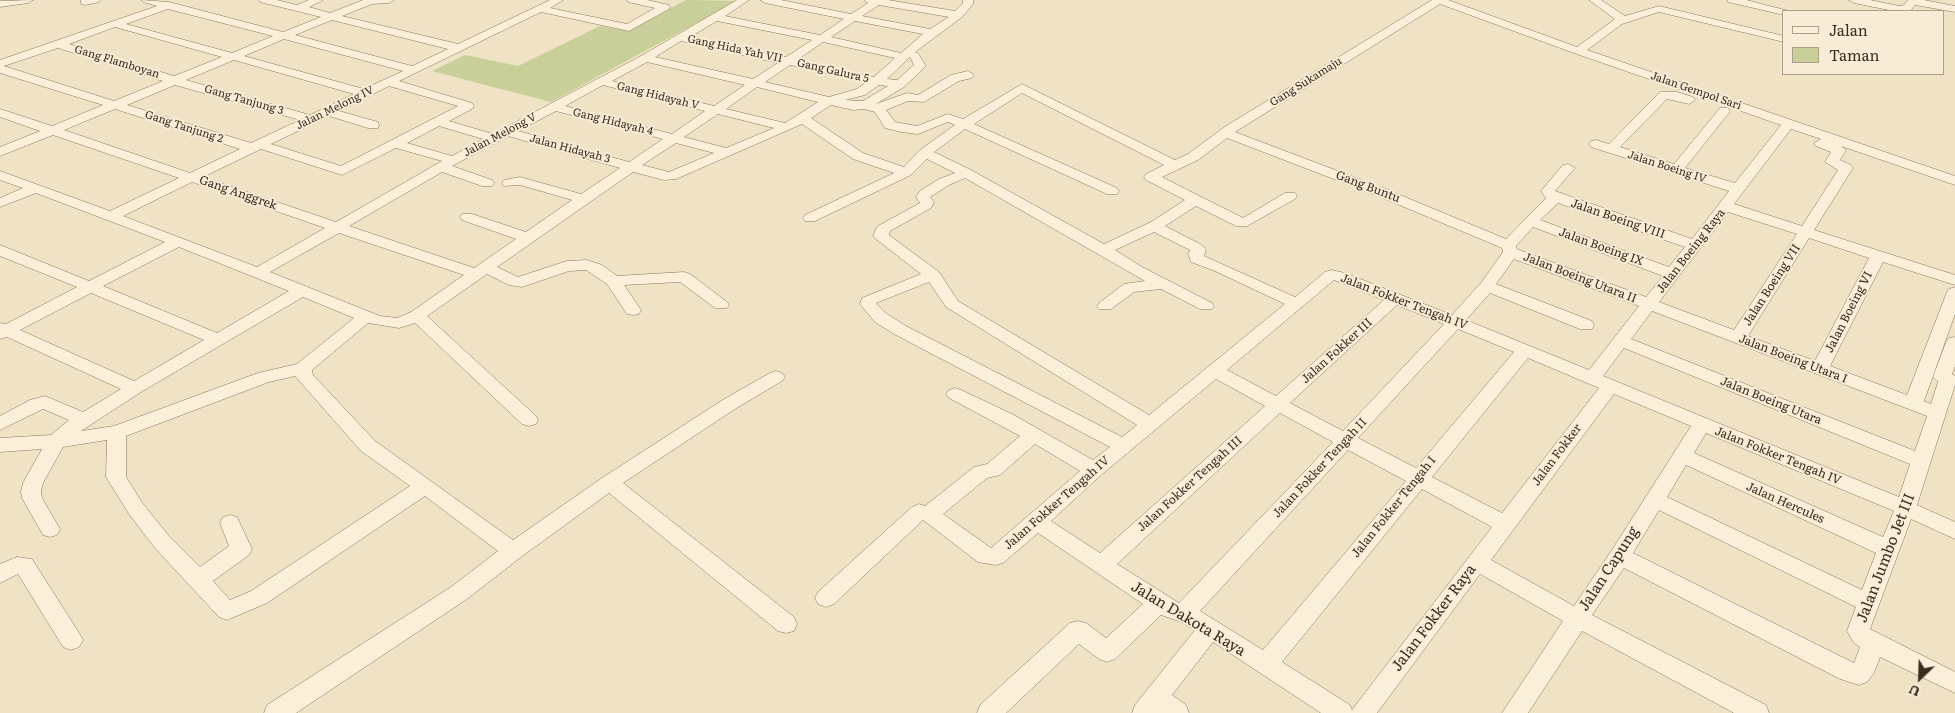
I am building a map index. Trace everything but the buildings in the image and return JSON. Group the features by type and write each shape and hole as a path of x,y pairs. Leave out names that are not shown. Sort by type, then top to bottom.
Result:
{"street":[{"path":"0,4 28,0"},
{"path":"147,0 414,70"},
{"path":"0,64 183,0"},
{"path":"264,0 459,48"},
{"path":"298,8 318,0"},
{"path":"0,152 370,1 389,0"},
{"name":"Jalan Melong IV","path":"111,216 558,0"},
{"path":"540,9 629,28 666,7 632,0"},
{"name":"Jalan Melong V","path":"258,273 446,163 496,139 552,106 645,58 744,0"},
{"path":"765,0 933,33"},
{"path":"0,175 178,241 366,316 399,323 418,316 582,199 823,39 875,0 958,15"},
{"path":"828,101 860,92 877,81 918,43 958,15 968,4 968,0"},
{"name":"Jalan Gempol Sari","path":"1439,0 1786,127 1955,181"},
{"name":"Gang Sukamaju","path":"1194,200 1151,177 1193,157 1225,133 1439,0"},
{"path":"1594,0 1625,21"},
{"path":"1659,9 1669,0"},
{"path":"1732,0 1782,12"},
{"path":"1857,1 1899,9 1907,8 1913,0 1955,9"},
{"path":"1582,52 1625,24 1625,21 1639,14 1659,9 1782,39"},
{"path":"715,17 906,55 914,55 920,66 900,84 866,105"},
{"path":"115,24 366,93"},
{"name":"Gang Hida Yah VII","path":"681,38 790,61"},
{"name":"Gang Flamboyan","path":"58,44 176,81"},
{"path":"645,58 828,101 852,106 866,105 879,109 906,96 920,99 955,78 968,75"},
{"name":"Gang Galura 5","path":"790,61 877,81 900,84"},
{"name":"Gang Tanjung 2","path":"0,69 342,172 396,144"},
{"name":"Gang Tanjung 3","path":"176,81 311,119"},
{"name":"Gang Hidayah V","path":"599,81 785,127"},
{"path":"388,82 468,106 396,144"},
{"path":"810,218 906,172 925,153 964,124 1022,88 1176,166"},
{"path":"1611,149 1664,95 1673,95 1786,127"},
{"name":"Jalan Hidayah 3","path":"508,132 668,176 804,119 828,101"},
{"name":"Gang Hidayah 4","path":"552,106 726,152"},
{"path":"879,109 890,125 900,128 918,130 948,118 1112,191"},
{"path":"327,111 373,125"},
{"path":"1676,170 1724,111"},
{"name":"Gang Anggrek","path":"0,114 337,227 515,282 522,282 567,266 587,265 596,268 613,281"},
{"path":"804,119 858,156 906,172"},
{"path":"439,122 496,139"},
{"name":"Jalan Boeing Raya","path":"1601,382 1623,338 1786,127"},
{"name":"Jalan Boeing VII","path":"1738,338 1846,168 1832,162 1839,150 1786,127"},
{"name":"Gang Buntu","path":"1225,133 1367,186 1510,248"},
{"path":"0,139 18,145"},
{"path":"396,144 446,163 487,182"},
{"name":"Jalan Boeing IV","path":"1596,144 1738,189"},
{"path":"925,153 966,173 1136,270 1206,306"},
{"path":"1556,197 1549,194 1548,191 1568,168"},
{"path":"966,173 944,182 925,194 923,197 927,202 926,205 883,229 881,236 933,275 952,304 1150,424"},
{"path":"509,183 520,181 582,199"},
{"path":"0,204 34,189"},
{"path":"1103,250 1156,224 1194,200 1236,222 1244,223 1290,196"},
{"name":"Jalan Boeing VIII","path":"1455,322 1487,286 1510,248 1530,221 1556,197 1695,246"},
{"path":"1726,206 1955,280"},
{"path":"467,217 528,238"},
{"name":"Jalan Boeing IX","path":"1530,221 1673,274"},
{"path":"1156,224 1160,229 1197,248 1197,259 1221,268 1295,304"},
{"path":"2,331 93,287 178,241"},
{"name":"Jalan Boeing Utara II","path":"1510,248 1649,304"},
{"path":"0,250 217,339"},
{"name":"Jalan Boeing VI","path":"1820,369 1878,256"},
{"path":"933,275 869,300 868,304 881,318 900,330 1124,446"},
{"name":"Jalan Fokker Tengah IV","path":"929,514 989,558 995,557 1094,470 1330,275 1339,276 1525,350 1906,508 1955,531"},
{"path":"613,281 684,277 721,305"},
{"path":"613,281 632,310"},
{"path":"1105,306 1130,287 1166,286"},
{"path":"1487,286 1586,325"},
{"path":"50,529 32,498 31,492 33,483 56,441 135,388 303,290"},
{"name":"Jalan Jumbo Jet III","path":"1620,556 1848,672 1854,674 1862,673 1873,642 1862,636 1858,631 1867,602 1906,508 1936,413 1955,292"},
{"name":"Jalan Fokker III","path":"1278,404 1395,298"},
{"name":"Jalan Boeing Utara I","path":"1649,304 1936,413"},
{"path":"0,445 56,441 116,432 264,377 304,368 366,316"},
{"path":"418,316 529,420"},
{"name":"Jalan Fokker Tengah II","path":"1184,613 1455,322"},
{"path":"2,331 135,388"},
{"name":"Jalan Boeing Utara","path":"1623,338 1922,458"},
{"name":"Jalan Jumbo Jet III","path":"1913,404 1943,377 1955,342"},
{"name":"Jalan Fokker Tengah I","path":"1265,665 1525,350"},
{"path":"304,368 304,376 368,446 513,551"},
{"path":"1214,371 1505,524"},
{"path":"276,713 459,594 513,551 609,483 728,405 776,377"},
{"name":"Jalan Fokker","path":"1505,524 1601,382"},
{"path":"955,394 1005,418 1032,436 1094,470"},
{"path":"0,424 42,402 47,402 85,420"},
{"name":"Jalan Fokker Tengah III","path":"1101,565 1278,404"},
{"name":"Jalan Capung","path":"1514,713 1620,556 1702,424"},
{"path":"116,432 116,477 136,509 162,542 226,611 230,611 259,597 425,486"},
{"path":"826,598 915,515 919,512 929,514 981,472 993,470 1032,436"},
{"name":"Jalan Hercules","path":"1683,456 1888,549"},
{"path":"609,483 786,624"},
{"path":"1654,499 1867,602"},
{"name":"Jalan Dakota Raya","path":"1037,522 1170,610 1184,613 1210,628 1341,713"},
{"path":"199,580 241,549 230,523"},
{"name":"Jalan Fokker Raya","path":"1363,713 1505,524"},
{"path":"1476,562 1577,618 1757,713"},
{"path":"0,574 17,565 24,566 71,640"},
{"path":"989,713 1078,630 1107,652 1159,603"},
{"path":"1177,713 1150,705 1210,628"},
{"path":"1873,642 1955,684"}],"green space":[{"path":"686,0 737,1 551,102 432,71 465,55 518,66 600,26 628,31"}]}
